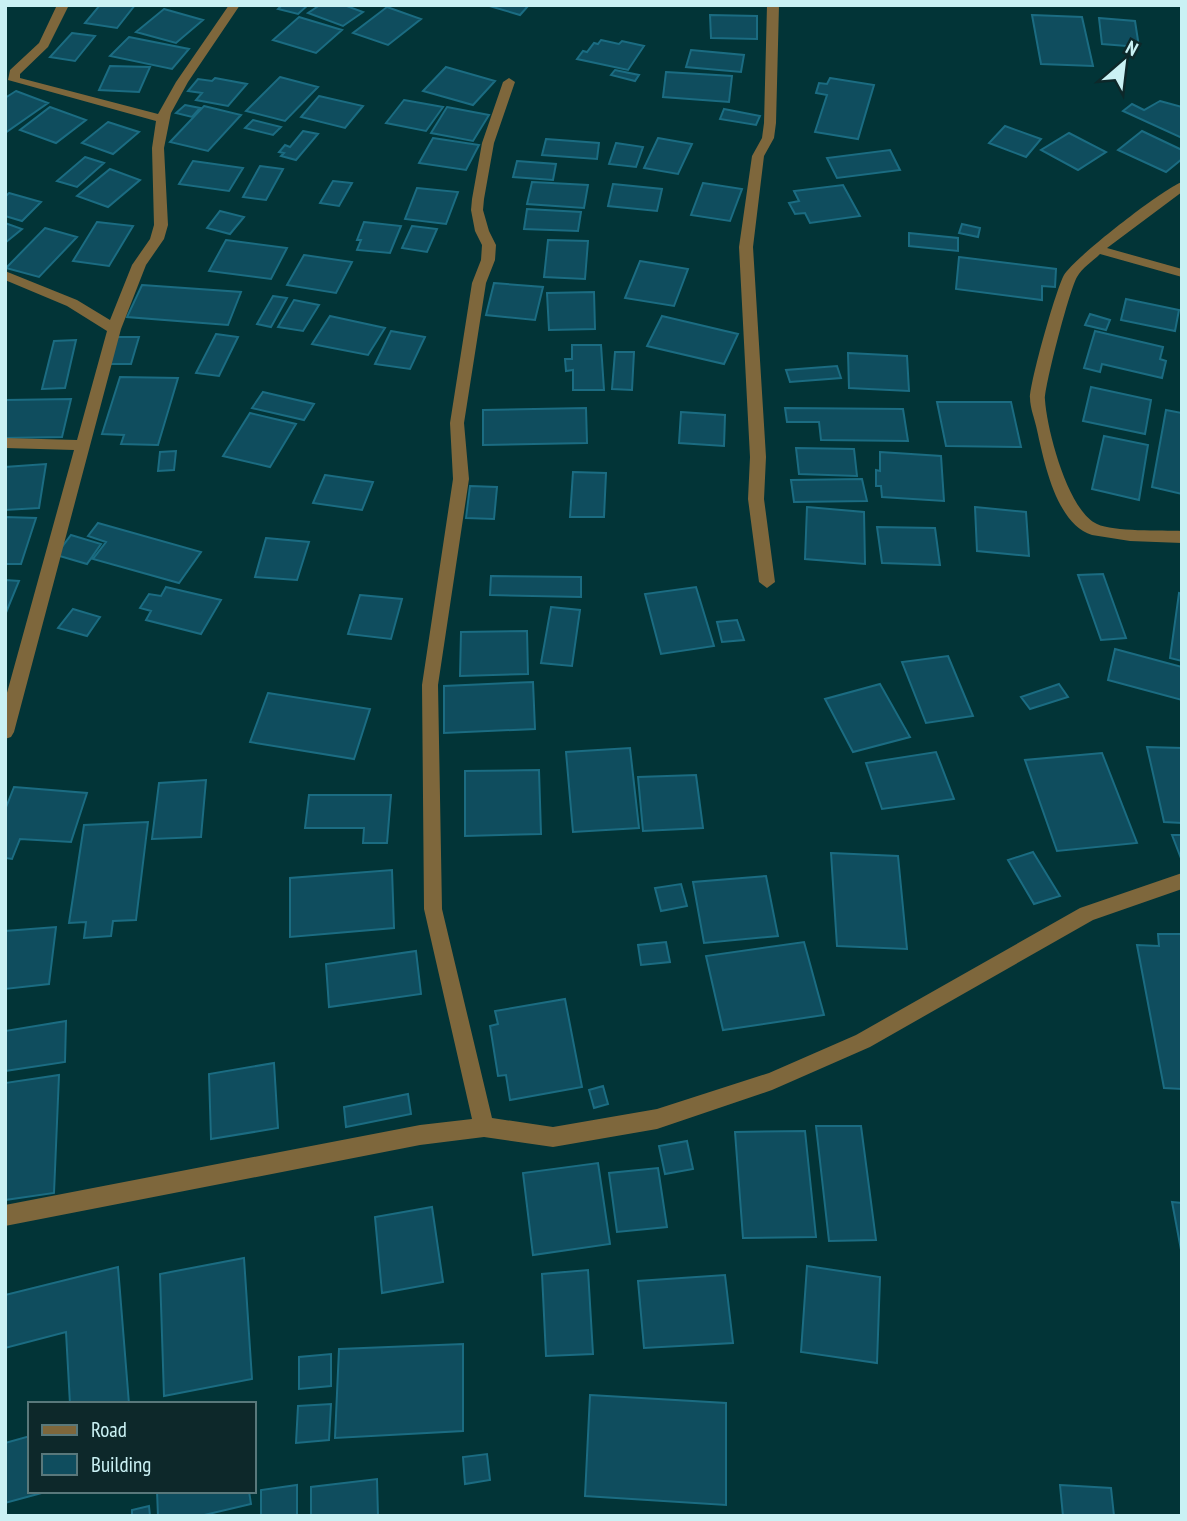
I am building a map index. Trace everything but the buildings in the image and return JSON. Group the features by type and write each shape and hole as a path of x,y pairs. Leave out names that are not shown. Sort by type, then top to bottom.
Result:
{"street":[{"path":"63,5 44,45 10,76 36,87 163,118"},
{"path":"5,732 114,329 138,265 153,246 161,225 160,128 163,118 179,88 235,5"},
{"path":"766,582 756,499 758,457 746,247 758,156 768,138 770,123 773,5"},
{"path":"484,1127 433,909 429,685 461,479 457,423 479,282 488,260 489,245 480,221 478,199 488,143 509,82"},
{"path":"1182,186 1097,249 1071,275 1061,301 1037,398 1057,483 1071,508 1092,529 1130,535 1182,537"},
{"path":"1097,249 1182,272"},
{"path":"5,275 72,303 114,329"},
{"path":"5,443 81,445"},
{"path":"5,1216 349,1148 484,1127 553,1137 657,1119 772,1081 863,1041 1087,914 1182,881"}]}
